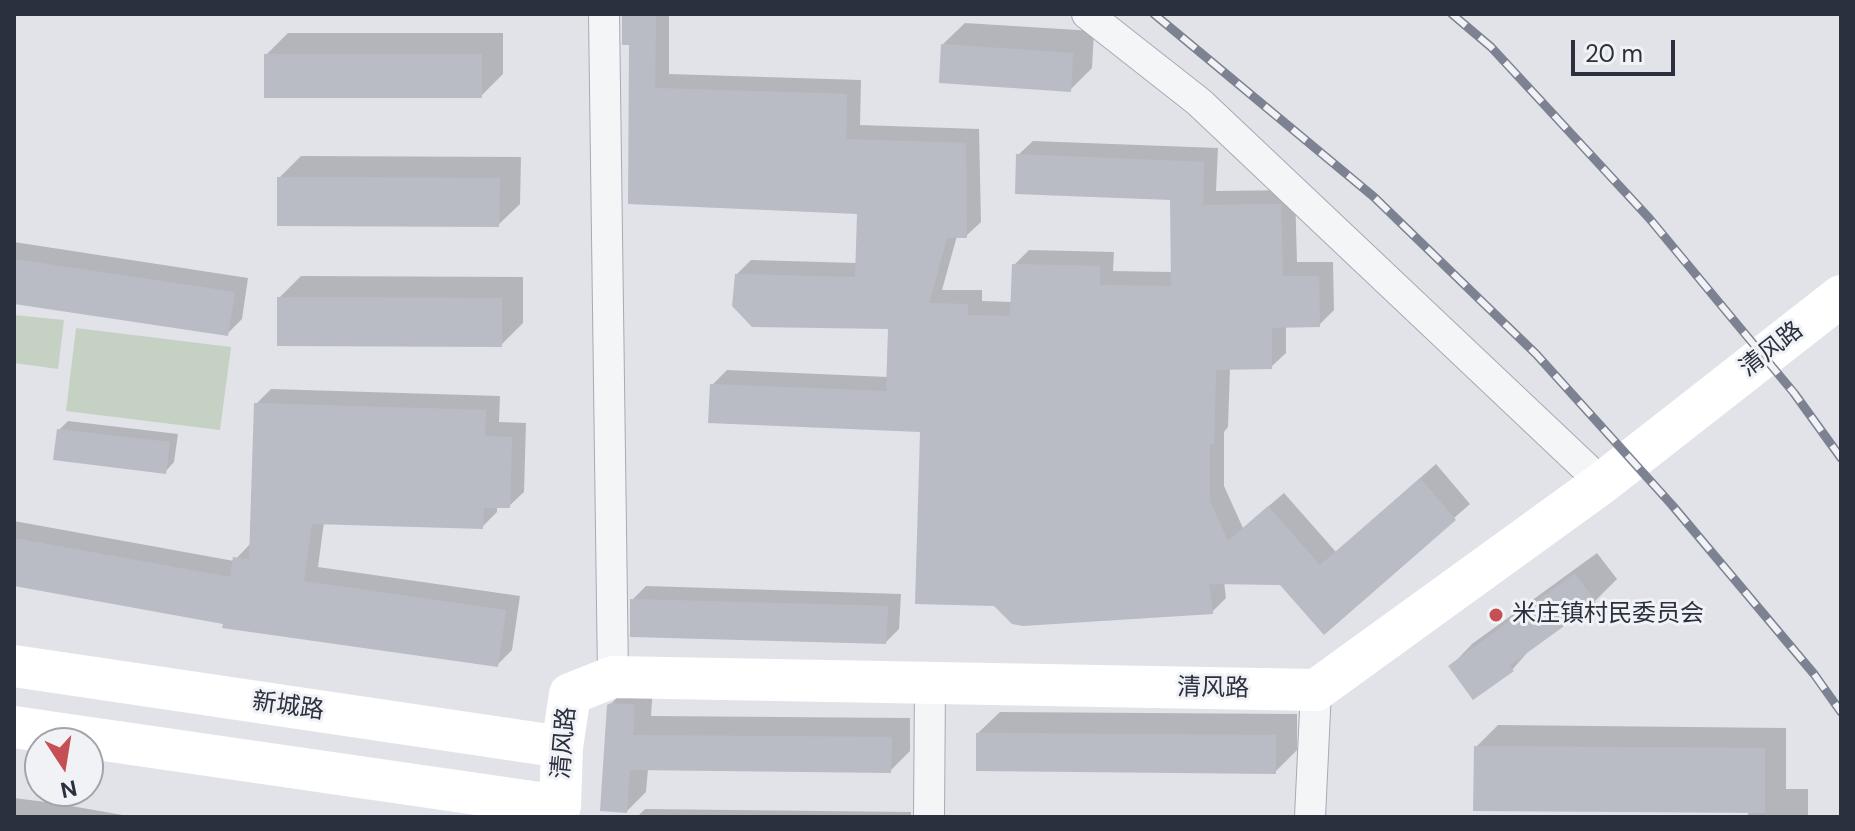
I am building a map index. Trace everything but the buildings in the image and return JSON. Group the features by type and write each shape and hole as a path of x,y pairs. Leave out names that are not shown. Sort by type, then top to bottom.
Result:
{"main road":[{"name":"清风路","path":"14,727 560,806 562,747 570,694 613,677 1316,690 1602,483 1841,296"},
{"name":"新城路","path":"14,666 562,747"}],"street":[{"path":"604,14 613,677"},
{"path":"1087,14 1199,102 1602,483"},
{"path":"929,817 930,684"},
{"path":"1310,817 1316,690"}],"green space":[{"path":"14,315 64,320 58,369 14,363"},
{"path":"76,328 231,347 220,430 66,411"}],"railway":[{"path":"1154,14 1374,197 1536,354 1672,505 1814,674 1841,712"},
{"path":"1452,14 1491,47 1649,218 1794,393 1841,458"}],"place":[{"name":"米庄镇村民委员会","path":"1496,615"}]}
